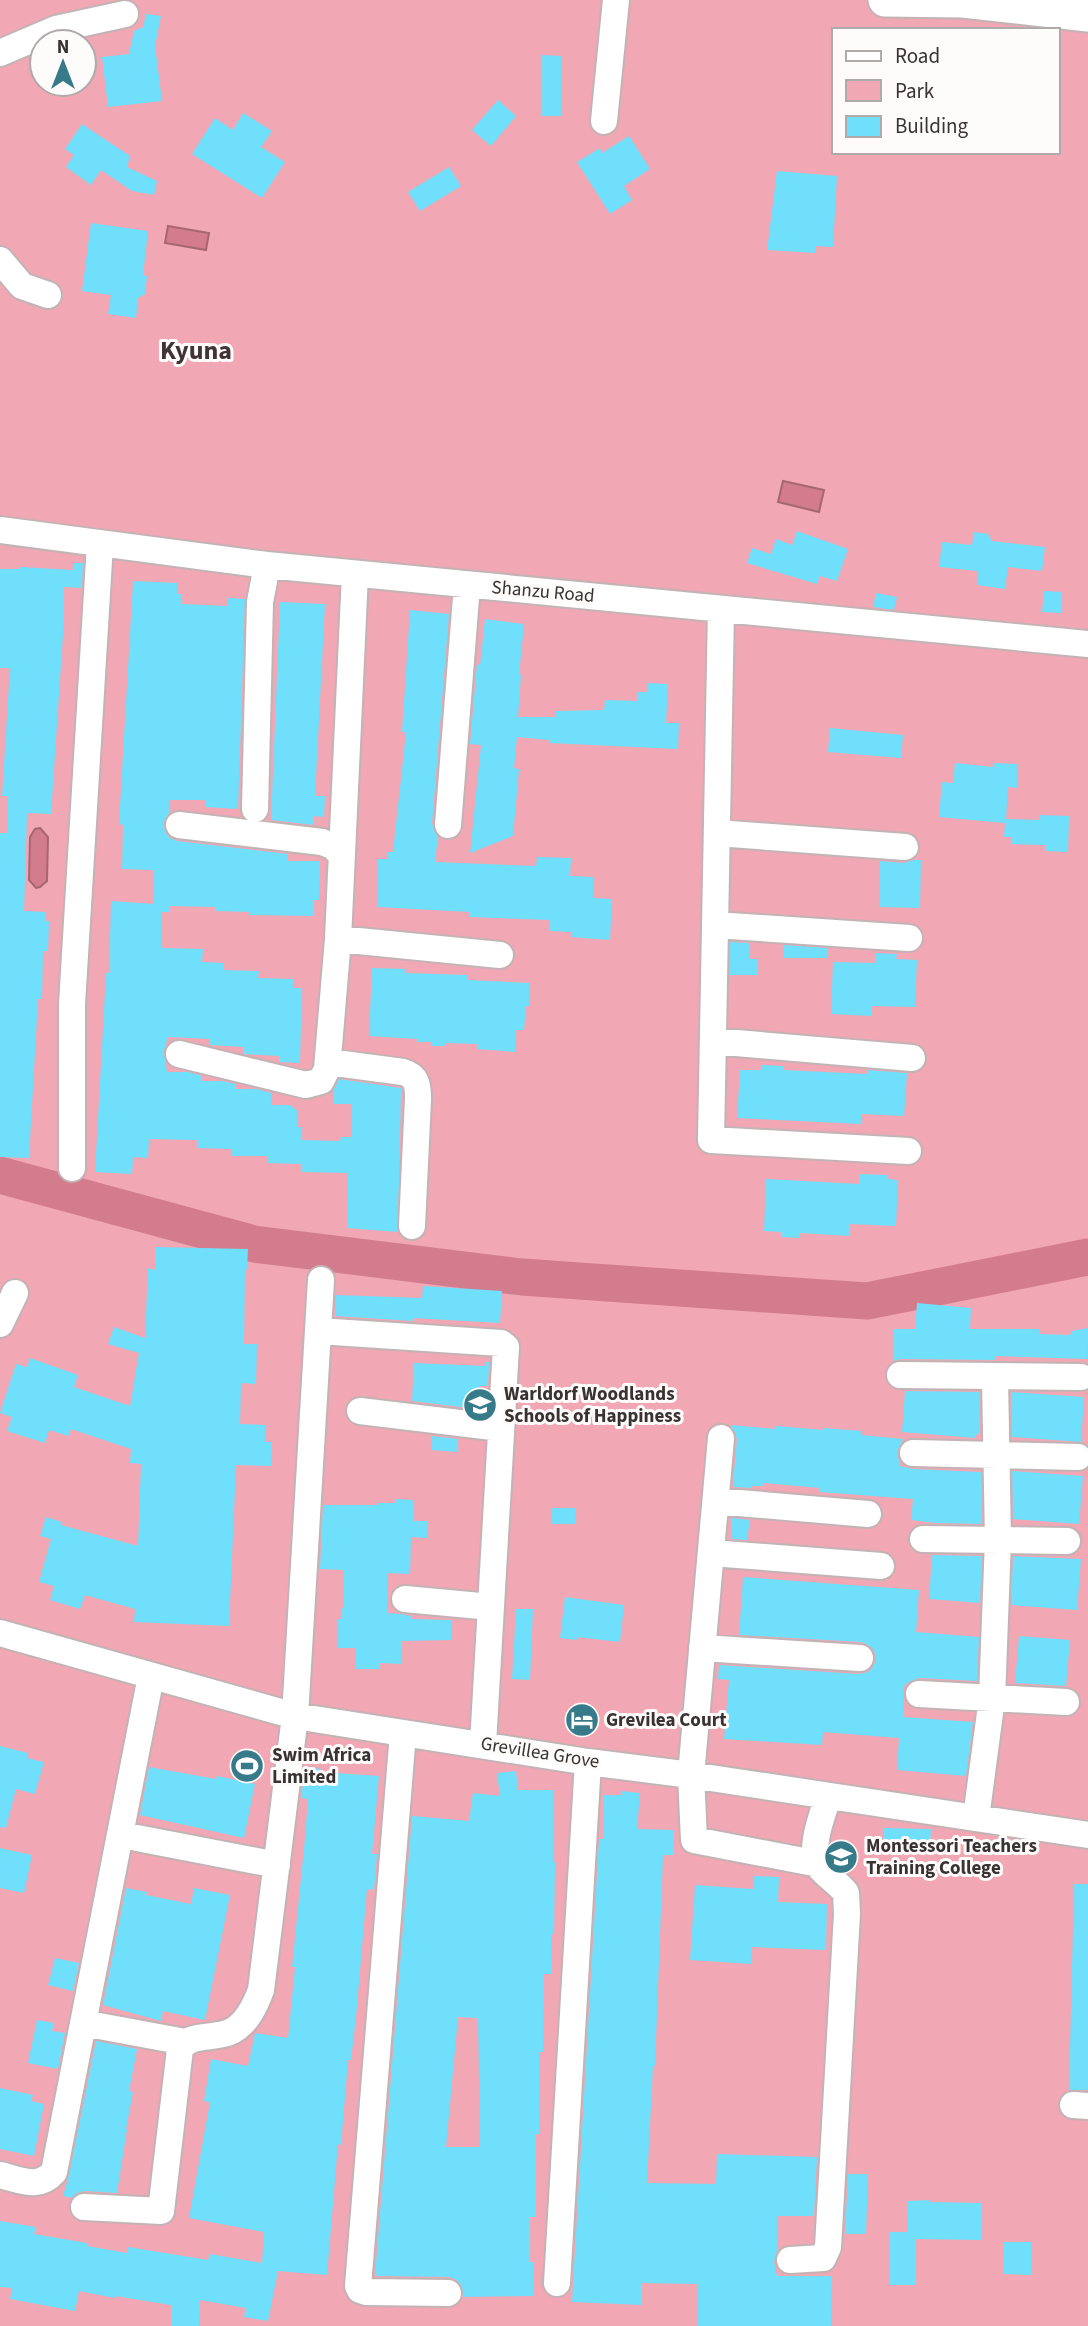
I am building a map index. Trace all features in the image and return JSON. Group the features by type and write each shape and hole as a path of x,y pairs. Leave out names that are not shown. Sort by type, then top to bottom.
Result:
{"main road":[{"path":"885,0 963,1 1088,15"}],"street":[{"path":"604,121 616,0"},
{"path":"0,53 56,29 125,14"},
{"path":"0,261 22,286 48,295"},
{"name":"Shanzu Road","path":"0,530 267,565 1088,644"},
{"path":"72,1168 72,1004 100,544"},
{"path":"255,809 260,602 267,565"},
{"path":"179,1054 288,1083 306,1085 321,1082 328,1062 338,939 355,574"},
{"path":"448,825 467,585"},
{"path":"721,609 710,1140 908,1151"},
{"path":"178,825 322,842 342,855"},
{"path":"717,833 905,847"},
{"path":"715,925 909,938"},
{"path":"338,939 500,955"},
{"path":"713,1041 912,1058"},
{"path":"328,1062 403,1072 414,1077 417,1082 412,1226"},
{"path":"84,2207 161,2211 177,2057 185,2042 222,2035 234,2030 246,2020 256,2004 263,1980 295,1716 321,1280"},
{"path":"0,1324 15,1293"},
{"path":"318,1331 504,1344 507,1350 483,1744"},
{"path":"900,1375 1081,1377"},
{"path":"976,1818 992,1698 998,1540 995,1377"},
{"path":"360,1411 502,1428"},
{"path":"721,1438 691,1775 694,1840 819,1864"},
{"path":"913,1453 1079,1457"},
{"path":"716,1500 868,1514"},
{"path":"923,1539 1067,1541"},
{"path":"711,1553 881,1566"},
{"path":"405,1599 491,1607"},
{"name":"Grevillea Grove","path":"0,1633 295,1716 1088,1835"},
{"path":"702,1648 860,1658"},
{"path":"0,2175 36,2184 46,2180 54,2172 151,1676"},
{"path":"919,1694 1066,1702"},
{"path":"403,1733 358,2286 366,2292 448,2293"},
{"path":"557,2283 588,1762"},
{"path":"790,2260 823,2258 828,2248 847,1914 846,1893 819,1864 815,1855 818,1831 828,1797"},
{"path":"137,1838 277,1866"},
{"path":"83,2023 185,2042"}],"green space":[{"path":"0,0 1088,0 1088,2326 0,2326"}],"shaded area":[{"path":"168,226 209,233 206,250 165,243"},
{"path":"783,481 824,490 819,512 778,502"},
{"path":"40,828 48,837 47,881 36,888 29,880 30,837 35,829"}],"building":[{"path":"146,14 161,16 155,46 162,101 108,107 102,57 129,54 134,31 143,27"},
{"path":"541,55 562,56 561,116 541,116"},
{"path":"498,100 516,116 491,146 472,130"},
{"path":"243,113 272,131 261,147 285,162 262,198 192,154 215,118 233,130"},
{"path":"82,124 130,156 127,167 157,181 154,195 132,191 101,170 91,185 66,167 74,155 65,149"},
{"path":"629,136 650,169 624,186 632,200 610,214 577,162 600,148 602,153"},
{"path":"449,167 461,186 420,211 408,192"},
{"path":"777,171 837,176 833,247 815,246 815,253 767,250"},
{"path":"91,223 148,231 143,275 147,276 145,294 138,298 136,318 108,314 111,295 82,291"},
{"path":"797,531 848,549 837,581 820,576 817,584 747,563 752,548 771,554 776,539 792,545"},
{"path":"974,532 988,534 992,541 1045,547 1042,571 1008,567 1005,589 977,585 978,571 939,567 942,542 972,545"},
{"path":"74,563 83,563 82,588 64,587 51,814 27,813 24,911 45,912 45,921 49,921 48,951 43,951 42,999 38,999 29,1158 0,1157 0,833 7,833 8,796 2,796 10,668 0,668 0,569 20,567 73,570"},
{"path":"133,581 178,583 177,594 182,594 182,604 228,606 228,598 245,599 238,809 205,807 205,800 170,800 169,813 164,822 165,832 177,841 288,854 287,861 320,861 319,900 314,900 314,916 250,915 250,912 215,911 215,907 170,906 170,912 162,912 161,948 203,949 202,962 224,963 224,970 259,971 258,978 293,979 293,988 302,988 300,1063 279,1062 279,1056 244,1054 244,1047 210,1045 210,1039 168,1037 164,1051 167,1072 188,1072 202,1076 202,1081 222,1081 236,1084 236,1089 257,1089 271,1093 271,1105 290,1105 298,1111 297,1127 302,1127 302,1140 340,1141 341,1137 351,1137 352,1104 334,1104 334,1089 339,1079 401,1088 398,1232 347,1228 348,1173 301,1172 301,1164 267,1163 268,1156 232,1156 232,1149 197,1148 197,1140 149,1139 148,1158 133,1157 132,1174 95,1172 106,973 109,973 111,901 154,904 154,870 122,869 123,825 119,824"},
{"path":"1044,591 1062,592 1061,613 1042,612"},
{"path":"876,593 897,597 894,610 873,607"},
{"path":"280,602 325,604 315,796 325,796 324,817 314,816 314,825 271,820"},
{"path":"410,610 449,614 432,824 438,836 435,862 536,866 537,857 571,858 570,876 594,877 593,898 612,899 610,940 571,937 571,932 550,931 550,920 470,917 470,912 377,907 378,859 388,859 388,852 393,852 406,732 402,732"},
{"path":"485,619 524,624 518,717 556,717 556,711 604,710 605,700 637,701 637,692 647,692 647,683 668,684 666,723 679,723 678,749 549,743 549,740 517,737 514,768 519,769 513,836 470,853 481,745 470,744 477,664 480,665"},
{"path":"830,728 903,735 901,758 828,752"},
{"path":"955,763 993,767 994,763 1018,764 1017,788 1008,787 1006,819 1039,820 1039,815 1069,816 1068,852 1045,851 1045,845 1011,844 1011,837 1004,837 1005,823 939,817 942,782 953,783"},
{"path":"921,860 920,908 879,907 880,861 904,863"},
{"path":"730,942 749,943 749,959 757,959 757,975 730,975"},
{"path":"784,945 828,948 828,958 784,958"},
{"path":"876,953 897,954 896,959 917,960 915,1007 872,1006 872,1016 831,1014 833,962 876,963"},
{"path":"372,968 406,969 406,973 468,975 467,980 530,983 524,1030 516,1030 515,1052 477,1049 477,1044 446,1043 446,1046 431,1046 431,1042 417,1042 417,1039 369,1036"},
{"path":"761,1065 783,1066 783,1070 907,1073 904,1116 862,1114 861,1124 737,1118 740,1070 761,1070"},
{"path":"859,1174 887,1175 887,1179 898,1180 896,1226 850,1224 850,1236 800,1233 800,1238 781,1237 781,1232 764,1231 766,1179 859,1184"},
{"path":"155,1247 248,1249 245,1269 244,1344 257,1344 256,1384 241,1383 240,1424 266,1425 265,1442 272,1442 271,1466 236,1465 229,1626 134,1622 135,1609 85,1595 80,1609 50,1600 54,1586 39,1582 51,1539 40,1536 46,1517 62,1522 61,1525 138,1546 141,1464 130,1463 131,1449 71,1429 69,1436 49,1430 45,1443 7,1431 12,1417 0,1413 16,1364 27,1367 30,1358 78,1375 74,1387 130,1406 139,1353 108,1344 114,1327 145,1338 148,1268 155,1270"},
{"path":"423,1286 502,1291 500,1323 335,1316 336,1295 422,1298"},
{"path":"917,1303 971,1308 970,1329 1039,1329 1039,1334 1070,1335 1072,1331 1088,1328 1087,1359 995,1356 995,1360 893,1361 893,1329 915,1329"},
{"path":"486,1362 489,1362 488,1386 479,1386 477,1409 412,1401 414,1363 486,1366"},
{"path":"905,1391 980,1392 980,1435 976,1434 976,1438 902,1432"},
{"path":"1011,1392 1084,1397 1081,1442 1012,1437"},
{"path":"731,1425 861,1431 861,1435 903,1439 897,1452 900,1466 981,1472 982,1524 911,1520 913,1499 819,1492 820,1488 764,1483 764,1486 752,1488 734,1487 737,1439"},
{"path":"432,1436 458,1439 458,1452 431,1450"},
{"path":"1012,1471 1083,1476 1079,1524 1013,1519"},
{"path":"395,1499 414,1500 413,1521 428,1521 427,1538 411,1537 410,1574 387,1573 387,1613 411,1616 411,1619 452,1620 451,1640 402,1641 401,1664 380,1663 379,1669 356,1669 356,1648 337,1648 338,1619 342,1619 344,1608 344,1570 320,1569 323,1505 377,1505 395,1503"},
{"path":"551,1508 575,1508 575,1524 551,1524"},
{"path":"732,1518 750,1520 747,1540 731,1539"},
{"path":"932,1555 982,1556 980,1603 929,1599"},
{"path":"1013,1556 1081,1559 1077,1610 1011,1605"},
{"path":"743,1577 919,1590 916,1632 979,1637 977,1681 919,1678 905,1684 903,1692 903,1717 973,1722 966,1776 897,1770 899,1738 823,1732 822,1745 724,1739 729,1680 718,1679 719,1665 859,1674 868,1672 876,1660 874,1650 861,1642 739,1635"},
{"path":"565,1597 624,1605 620,1642 577,1637 577,1640 560,1638"},
{"path":"516,1609 533,1609 530,1680 512,1679"},
{"path":"1019,1636 1070,1640 1066,1686 1015,1683"},
{"path":"0,1746 28,1753 27,1758 44,1762 35,1794 16,1789 6,1828 0,1827"},
{"path":"149,1767 255,1784 244,1838 140,1815"},
{"path":"305,1767 321,1769 320,1772 379,1776 372,1854 377,1854 374,1890 367,1889 356,2017 351,2060 348,2060 341,2145 338,2144 327,2275 278,2271 268,2321 244,2317 246,2308 200,2300 199,2326 171,2326 171,2305 79,2291 75,2311 10,2299 12,2288 0,2287 0,2221 36,2227 34,2234 127,2253 128,2247 208,2260 210,2254 262,2263 264,2232 189,2218 210,2102 204,2101 211,2059 248,2066 255,2033 288,2038 308,1799 301,1798"},
{"path":"516,1771 518,1790 553,1790 555,1862 552,1974 544,1974 543,2052 539,2052 539,2134 536,2134 536,2217 530,2217 530,2262 534,2262 534,2296 463,2297 461,2285 449,2277 375,2276 412,1816 469,1821 473,1793 500,1796 497,1773","holes":["458,2017 478,2018 480,2147 446,2147"]},
{"path":"621,1791 640,1793 637,1829 674,1830 674,1855 663,1855 655,2066 647,2183 716,2184 717,2154 817,2157 814,2216 778,2216 774,2262 777,2276 832,2276 831,2326 697,2326 698,2284 642,2283 642,2305 572,2302 599,1839 603,1839 604,1795 621,1795"},
{"path":"884,1828 931,1829 930,1845 884,1844"},
{"path":"0,1848 32,1855 24,1893 0,1888"},
{"path":"754,1876 779,1877 778,1902 827,1904 826,1950 752,1947 751,1964 690,1960 695,1885 753,1889"},
{"path":"1074,1884 1088,1884 1088,2090 1069,2090"},
{"path":"126,1888 191,1904 194,1888 230,1895 205,2020 163,2011 161,2021 103,2005"},
{"path":"55,1958 79,1963 73,1991 48,1985"},
{"path":"37,2020 54,2023 52,2031 65,2033 58,2069 28,2063"},
{"path":"96,2041 137,2049 129,2091 133,2092 117,2193 85,2191 72,2198 63,2196"},
{"path":"0,2088 33,2095 31,2101 44,2104 34,2156 0,2149"},
{"path":"848,2174 868,2174 866,2234 845,2234"},
{"path":"907,2201 981,2203 981,2240 916,2239 916,2285 889,2285 889,2232 908,2232"},
{"path":"1004,2242 1031,2242 1031,2275 1003,2274"}],"waterway":[{"path":"0,1175 254,1244 522,1277 867,1301 1088,1257"}],"place":[{"name":"Warldorf Woodlands Schools of Happiness","path":"480,1405"},
{"name":"Grevilea Court","path":"582,1720"},
{"name":"Swim Africa Limited","path":"247,1766"},
{"name":"Montessori Teachers Training College","path":"841,1857"}],"district":[{"name":"Kyuna","path":"196,350"}]}
